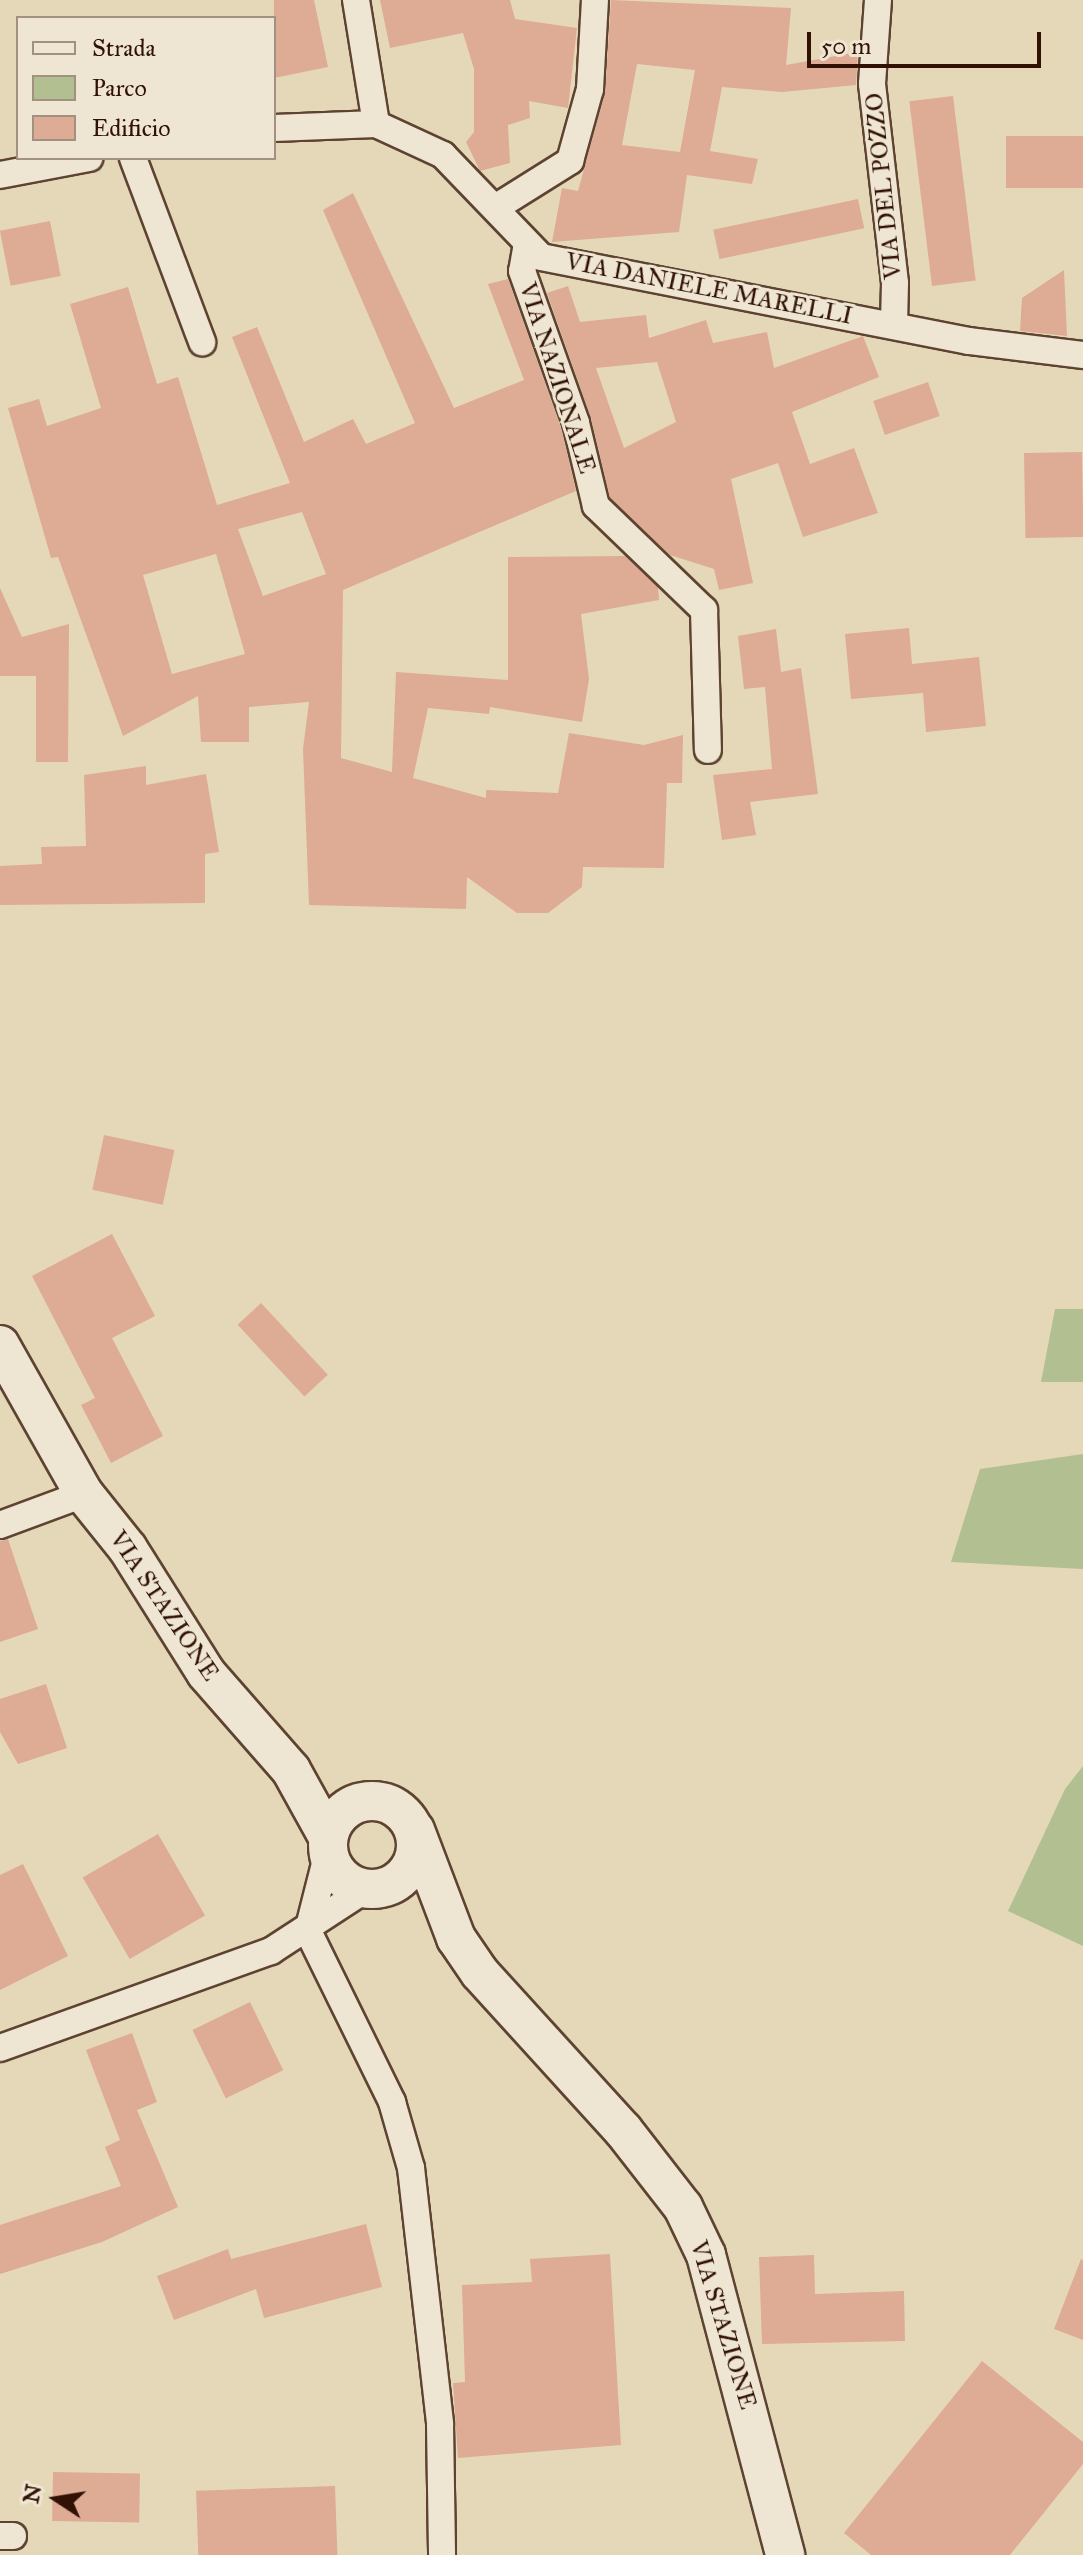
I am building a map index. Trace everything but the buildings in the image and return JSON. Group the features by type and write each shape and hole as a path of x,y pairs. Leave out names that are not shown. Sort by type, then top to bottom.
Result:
{"main road":[{"name":"VIA STAZIONE","path":"0,1345 84,1494 128,1549 206,1673 278,1752 328,1845"},
{"name":"VIA STAZIONE","path":"278,1752 374,1799"},
{"path":"374,1799 403,1811 415,1830 408,1871 372,1889 341,1877 328,1845 339,1815 374,1799"},
{"name":"VIA STAZIONE","path":"415,1830 456,1938"},
{"name":"VIA STAZIONE","path":"372,1889 413,1901 456,1938 683,2207 706,2255 785,2555"}],"street":[{"path":"356,0 376,124"},
{"path":"495,208 570,161 590,89 595,0"},
{"name":"VIA DEL POZZO","path":"878,0 872,84 895,283 894,325"},
{"path":"276,128 376,124 443,155 495,208 526,249"},
{"path":"0,175 79,160"},
{"path":"134,160 202,342"},
{"name":"VIA DANIELE MARELLI","path":"526,249 563,262 894,325 1083,355"},
{"name":"VIA NAZIONALE","path":"526,249 522,271 576,423 596,506 704,610 708,750"},
{"path":"0,1525 84,1494"},
{"path":"328,1845 308,1931 392,2102 411,2168 440,2424 442,2555"},
{"path":"0,2048 271,1951 372,1889"}],"green space":[{"path":"1055,1309 1083,1309 1083,1382 1041,1382"},
{"path":"1083,1454 1083,1569 951,1562 980,1469"},
{"path":"1083,1766 1083,1946 1008,1911 1065,1789"}]}
